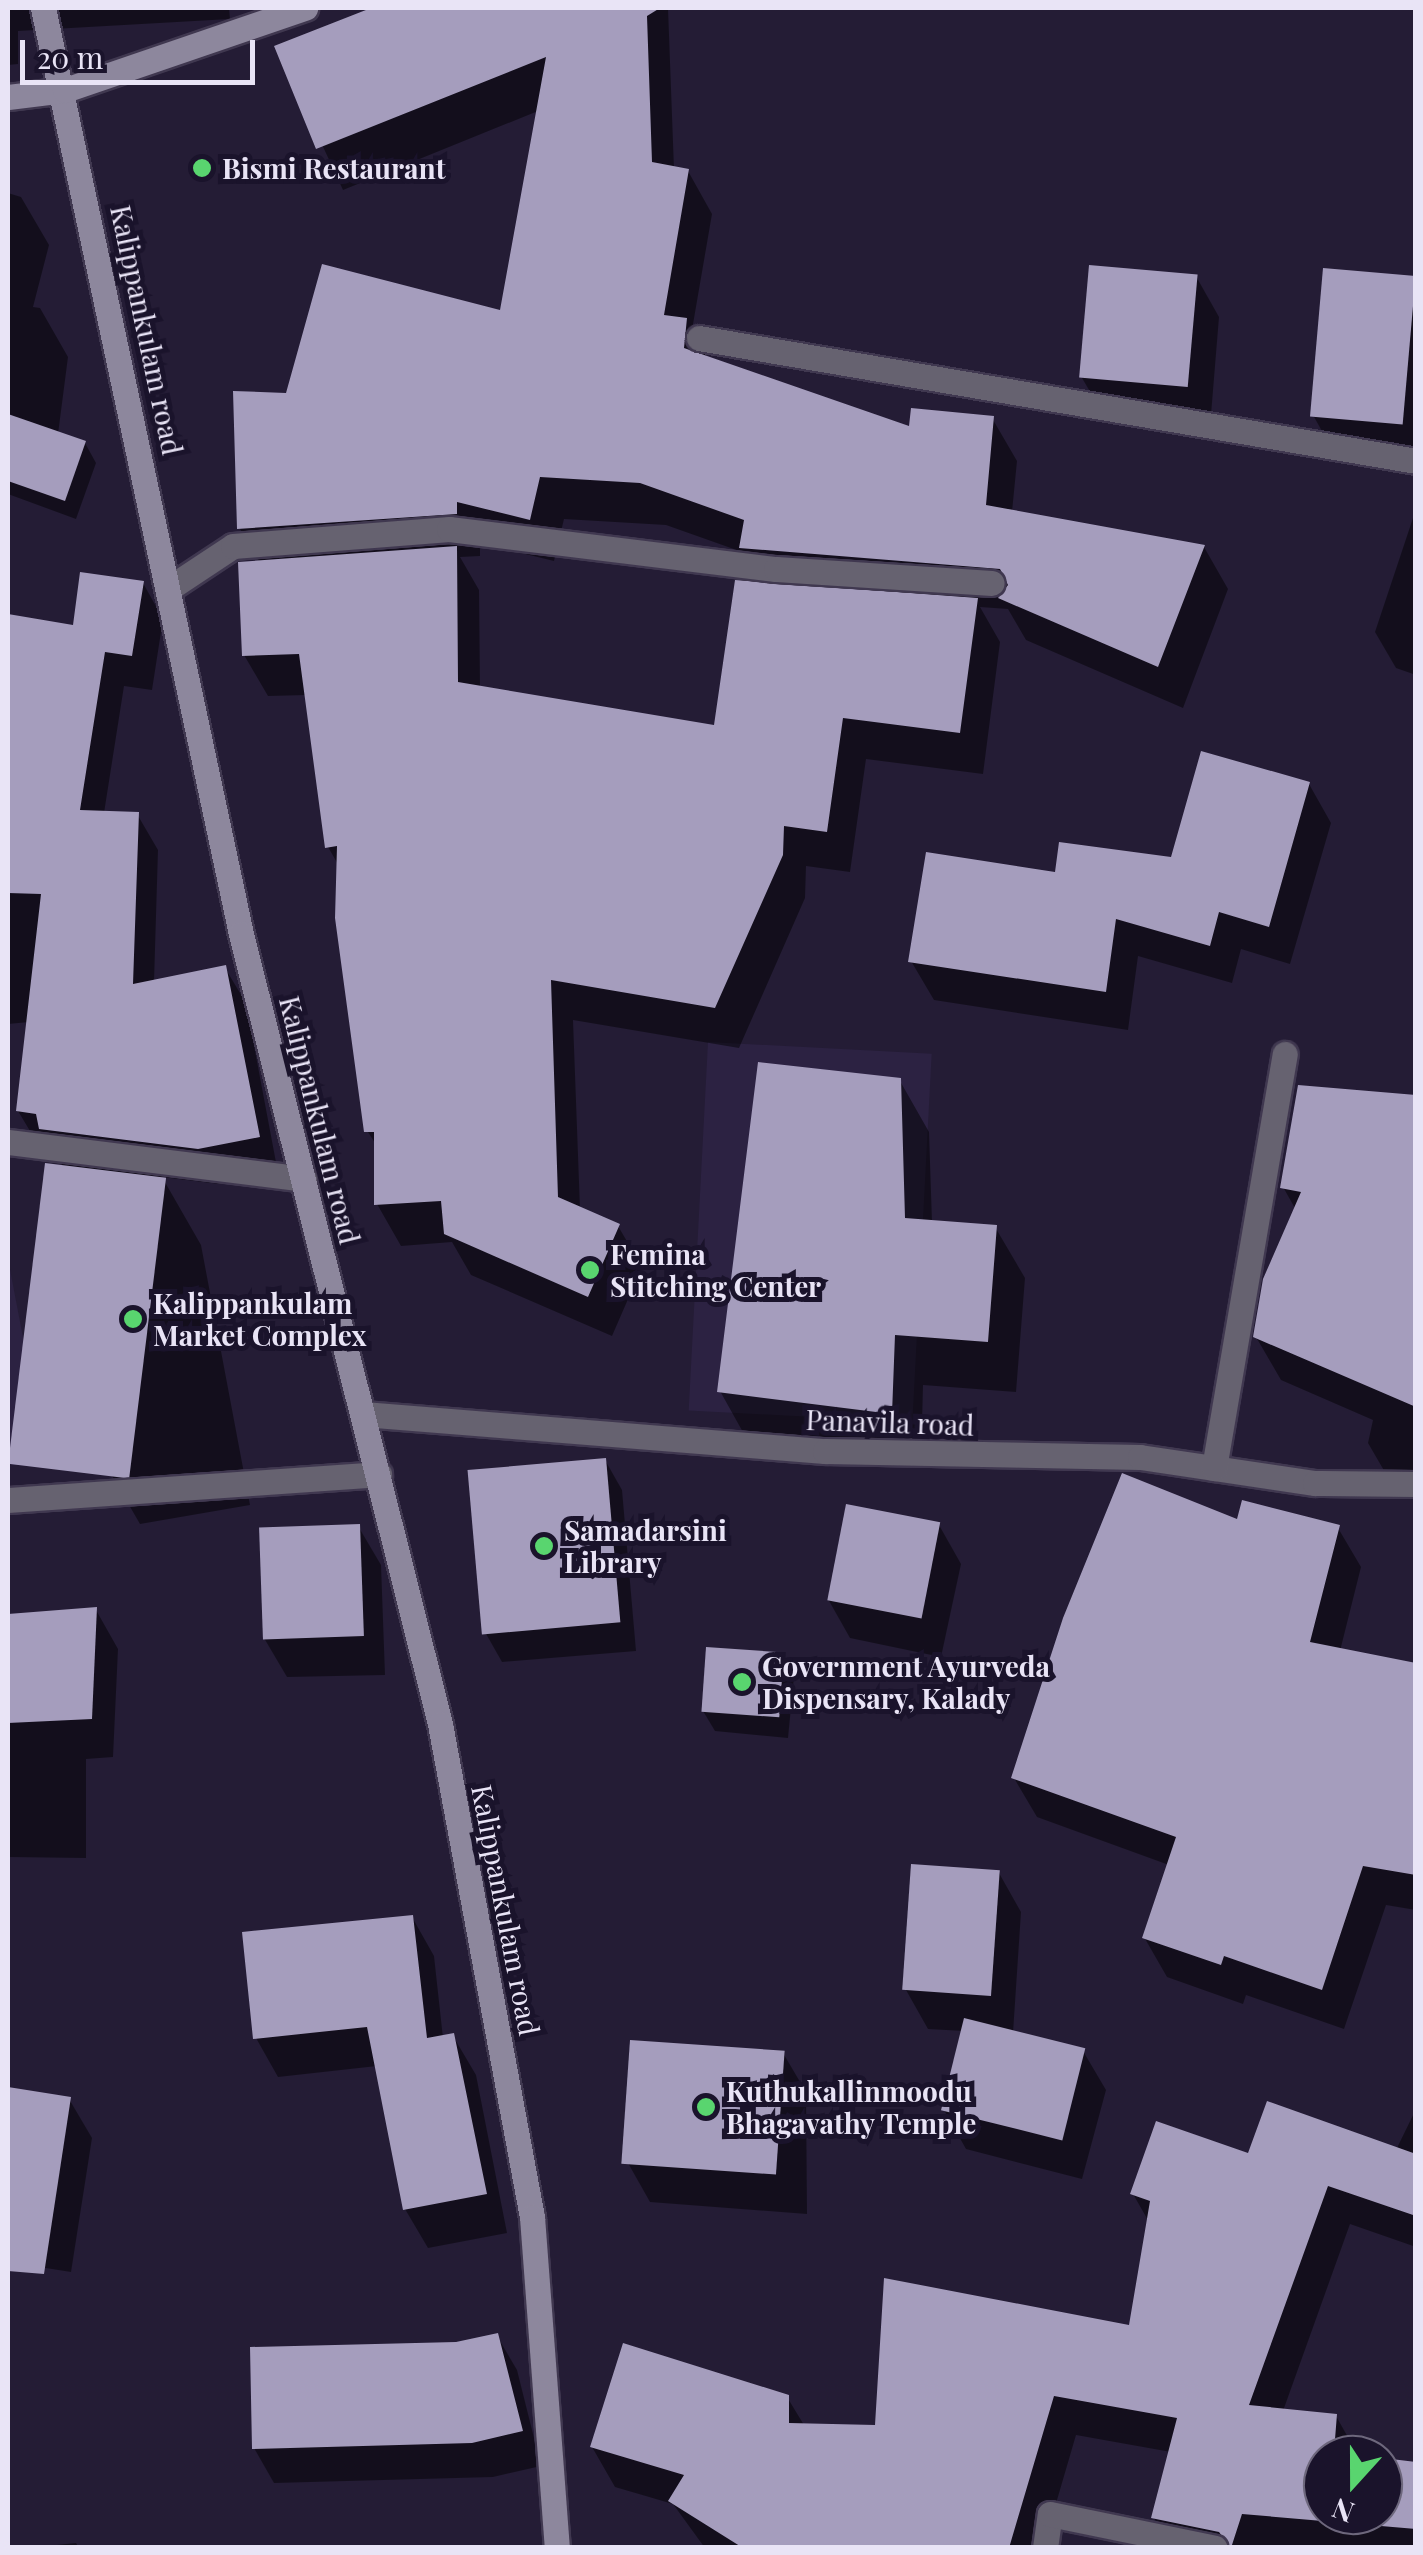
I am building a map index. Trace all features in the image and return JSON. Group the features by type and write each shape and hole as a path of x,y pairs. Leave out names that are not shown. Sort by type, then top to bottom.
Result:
{"street":[{"name":"Kalippankulam road","path":"43,8 65,90 241,934 440,1724 532,2217 558,2548"},
{"path":"8,97 65,90 305,8"},
{"path":"699,338 1416,461"},
{"path":"171,587 233,546 449,529 776,568 992,583"},
{"path":"1214,1468 1285,1054"},
{"path":"8,1142 304,1179"},
{"name":"Panavila road","path":"363,1414 826,1452 1140,1457 1315,1482 1416,1484"},
{"path":"8,1500 379,1474"},
{"path":"1045,2548 1050,2514 1215,2548"}],"shaded area":[{"path":"708,1042 932,1054 912,1422 689,1410"},
{"path":"8,1259 48,1468 8,1464"}],"building":[{"path":"371,8 660,8 647,16 652,162 689,169 664,315 687,318 684,348 909,426 911,408 994,416 986,505 1205,545 1158,667 998,598 1008,585 1000,569 739,548 744,520 640,483 540,477 530,520 457,502 457,514 237,529 233,391 286,393 322,264 500,310 546,57 316,149 274,46"},
{"path":"1089,265 1198,274 1188,387 1079,378"},
{"path":"1323,268 1416,276 1403,425 1310,416"},
{"path":"8,414 86,441 65,501 8,481"},
{"path":"457,546 458,682 714,725 735,580 978,598 960,733 843,718 827,832 784,826 783,855 715,1008 551,980 558,1197 620,1224 588,1297 444,1234 441,1201 374,1205 374,1132 364,1132 335,918 337,846 325,848 299,654 242,656 238,562"},
{"path":"80,572 144,581 132,656 105,652 80,810 139,812 133,984 226,965 260,1137 198,1149 39,1129 36,1114 16,1111 41,894 8,893 8,614 73,625"},
{"path":"1201,751 1310,782 1269,927 1219,912 1210,946 1116,919 1106,992 908,962 926,852 1055,872 1059,842 1171,857"},
{"path":"758,1062 901,1078 905,1218 997,1225 988,1342 895,1335 892,1414 717,1392"},
{"path":"1298,1085 1416,1095 1416,1407 1253,1337 1263,1279 1301,1192 1280,1188"},
{"path":"45,1163 166,1178 129,1479 8,1464"},
{"name":"Samadarsini Library","path":"606,1458 620,1622 482,1634 468,1470"},
{"path":"1122,1473 1237,1519 1242,1500 1340,1525 1310,1642 1416,1663 1416,1875 1363,1866 1322,1990 1224,1956 1221,1965 1142,1938 1176,1837 1011,1778 1063,1618"},
{"path":"846,1504 940,1522 922,1619 827,1600"},
{"path":"360,1524 364,1636 263,1639 259,1528"},
{"path":"97,1607 92,1719 8,1723 8,1614"},
{"name":"Government Ayurveda Dispensary, Kalady","path":"706,1647 784,1652 779,1717 701,1712"},
{"path":"911,1864 1000,1870 991,1996 902,1990"},
{"path":"413,1915 427,2038 454,2033 487,2194 403,2210 367,2027 253,2039 242,1932"},
{"path":"964,2018 1085,2048 1062,2140 941,2110"},
{"name":"Kuthukallinmoodu Bhagavathy Temple","path":"630,2040 785,2051 776,2175 621,2164"},
{"path":"8,2087 71,2097 44,2274 8,2271"},
{"path":"1267,2101 1416,2154 1416,2216 1328,2186 1249,2405 1337,2414 1335,2435 1303,2435 1303,2519 1242,2514 1231,2548 1219,2532 1151,2518 1177,2418 1054,2396 1009,2548 743,2548 668,2501 684,2475 590,2447 623,2343 789,2395 789,2423 875,2425 884,2278 1129,2325 1150,2201 1130,2194 1156,2121 1248,2153"},
{"path":"498,2333 523,2431 472,2443 252,2449 250,2347 456,2342"},
{"path":"1403,2460 1416,2462 1416,2529 1403,2528"}],"place":[{"name":"Bismi Restaurant","path":"202,168"},
{"name":"Femina Stitching Center","path":"590,1270"},
{"name":"Kalippankulam Market Complex","path":"133,1319"},
{"name":"Samadarsini Library","path":"544,1546"},
{"name":"Government Ayurveda Dispensary, Kalady","path":"742,1682"},
{"name":"Kuthukallinmoodu Bhagavathy Temple","path":"706,2107"}]}
